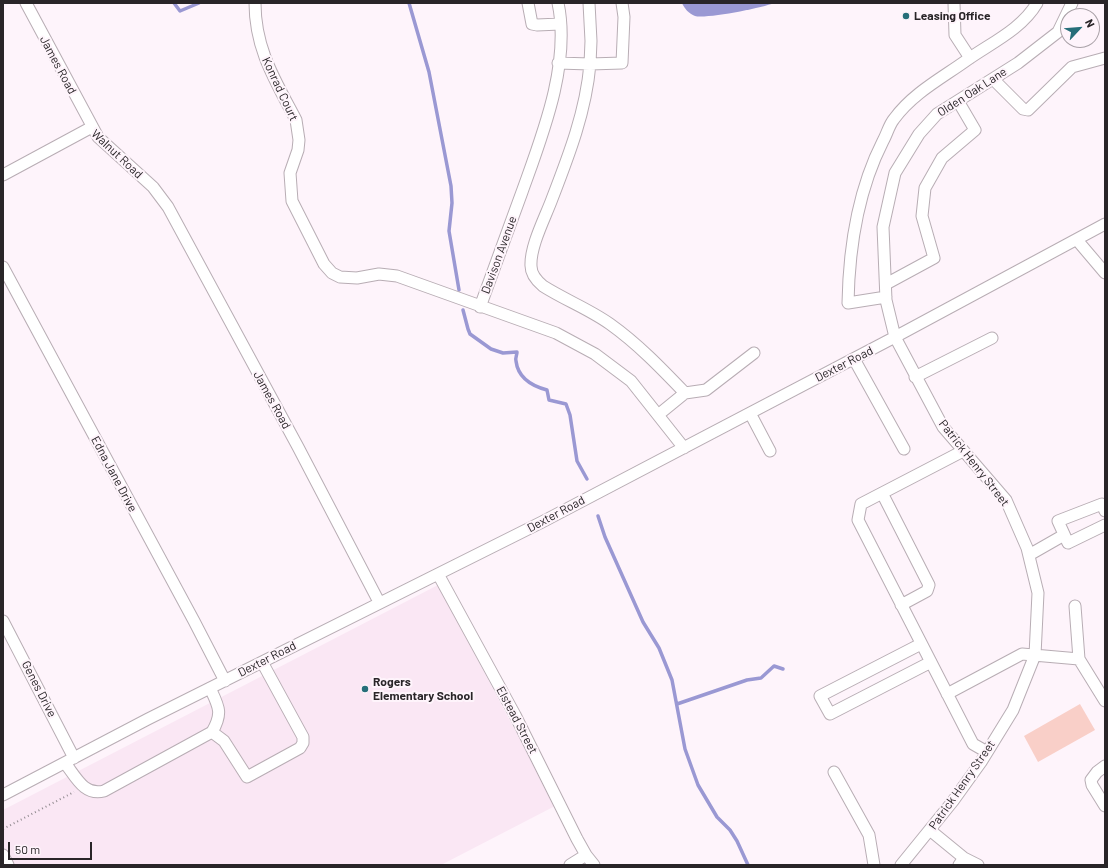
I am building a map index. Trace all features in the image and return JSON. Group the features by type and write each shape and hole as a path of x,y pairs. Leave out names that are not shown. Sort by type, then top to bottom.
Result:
{"street":[{"name":"James Road","path":"26,3 92,127"},
{"name":"Konrad Court","path":"255,3 256,28 267,66 296,120 298,129 298,150 290,173 292,201 324,264 332,273 340,277 357,278 379,274 397,276 480,307"},
{"path":"528,3 532,24 560,24"},
{"name":"Davison Avenue","path":"558,3 560,24 557,79 547,122 480,307 556,333 595,354 631,381 684,448"},
{"path":"589,3 591,41 588,90 568,158 533,250 531,267 534,277 543,286 609,323 644,350 685,393"},
{"path":"558,63 622,63 624,17 622,3"},
{"path":"954,3 955,35 970,58"},
{"path":"886,297 848,303 849,270 857,220 872,163 894,119 922,90 1004,35 1032,13 1037,3"},
{"name":"Olden Oak Lane","path":"896,338 886,297 883,227 895,173 919,134 937,114 1018,63 1058,32 1072,3"},
{"path":"993,79 1023,109 1028,110 1072,68 1105,58"},
{"path":"886,284 934,258 922,216 926,188 942,158 975,130 958,101"},
{"name":"Walnut Road","path":"3,175 92,127 98,137 154,187 162,199"},
{"name":"James Road","path":"162,199 189,243 379,602"},
{"name":"Dexter Road","path":"3,795 210,688 379,602 438,574 684,448 896,338 1105,224"},
{"path":"1077,240 1105,273"},
{"name":"Edna Jane Drive","path":"3,267 225,681"},
{"name":"Patrick Henry Street","path":"896,338 915,378 943,426 1006,500 1029,555 1038,593 1035,655 1013,710 987,752 931,831 902,865"},
{"path":"915,378 992,338"},
{"path":"658,415 685,393 706,390 754,353"},
{"path":"854,359 904,449"},
{"path":"750,413 770,452"},
{"path":"963,451 861,504 858,520 973,744 987,752"},
{"path":"882,493 929,585 927,591 901,605"},
{"path":"1105,511 1102,504 1058,521 1068,543 1105,525"},
{"path":"1029,555 1064,535"},
{"name":"Elstead Street","path":"438,574 515,715 586,855 594,865"},
{"path":"1075,606 1079,659 1105,701"},
{"name":"Genes Drive","path":"3,621 69,761 86,790 97,793 104,791 212,732"},
{"path":"921,644 820,696 830,714 930,662"},
{"path":"947,694 1022,654 1079,659"},
{"path":"210,688 219,709 218,721 212,732 224,741 247,776 300,748 303,744 303,737 262,662"},
{"path":"1105,766 1097,772 1091,780 1092,785 1105,806"},
{"path":"834,772 870,835 874,865"},
{"path":"931,831 962,862 978,865"},
{"path":"3,855 8,865"},
{"path":"570,865 586,855"}],"path":[{"path":"3,829 74,792"}],"shaded area":[{"name":"Rogers Elementary School","path":"438,585 555,806 441,865 3,865 3,810"},
{"path":"1080,704 1095,730 1038,762 1024,736"}],"water":[{"path":"682,3 774,3 758,8 701,17 691,14 685,9"}],"waterway":[{"path":"174,3 180,11 199,3"},
{"path":"409,3 429,72 451,186 452,203 449,231 459,290"},
{"path":"463,310 470,334 491,349 503,353 517,352 517,367 523,377 531,384 547,390 549,400 566,404 570,415 577,461 587,479"},
{"path":"598,516 605,537 643,622 659,648 672,680 685,749 698,785 717,817 730,830 737,841 748,865"},
{"path":"677,704 747,680 761,678 774,666 783,669"}],"place":[{"name":"Leasing Office","path":"906,16"},
{"name":"Rogers Elementary School","path":"365,689"}]}
